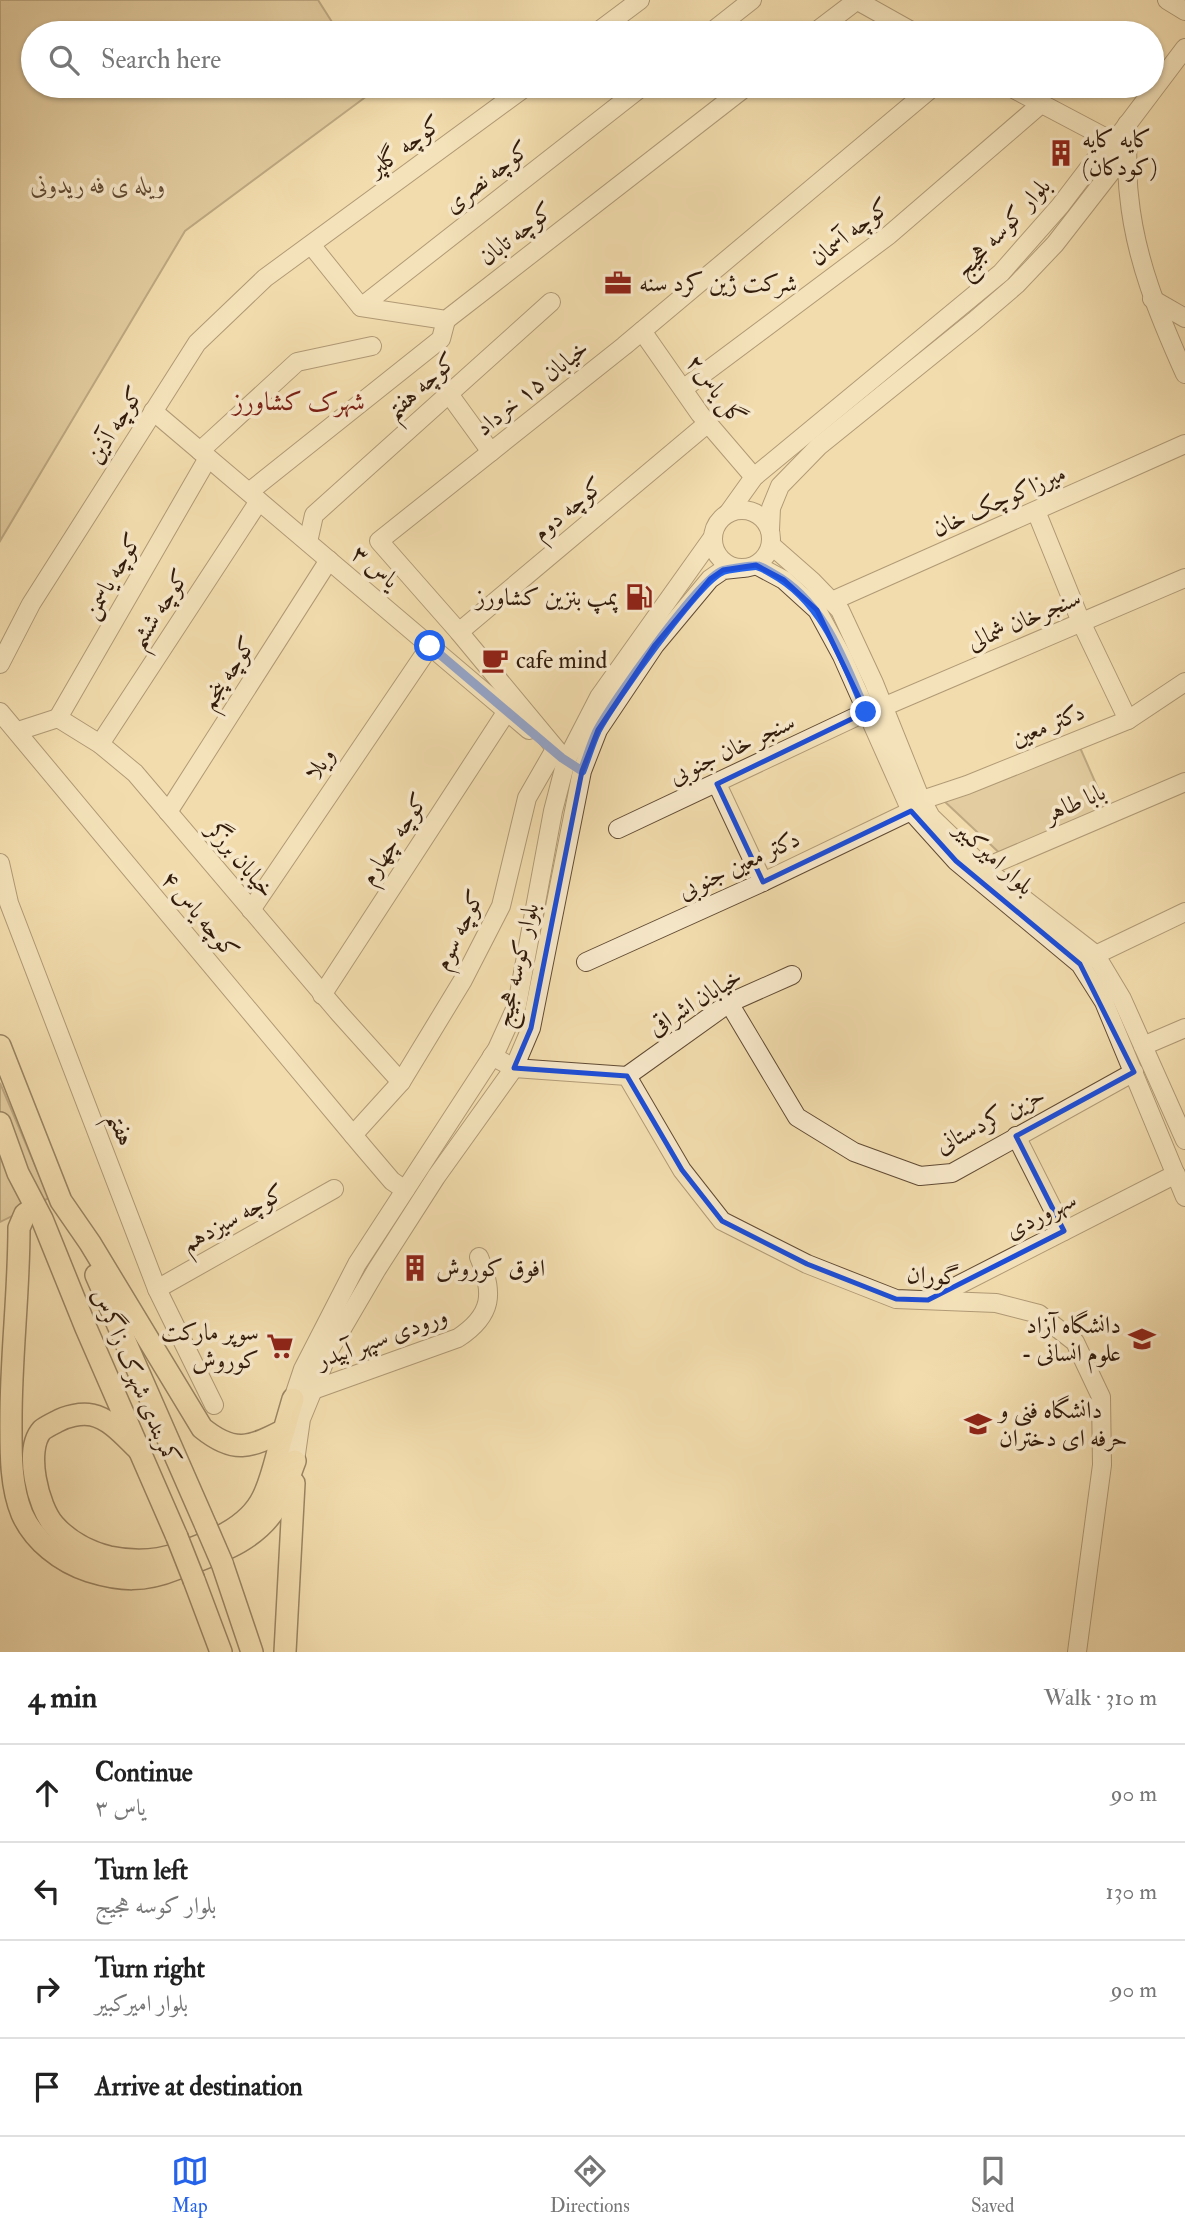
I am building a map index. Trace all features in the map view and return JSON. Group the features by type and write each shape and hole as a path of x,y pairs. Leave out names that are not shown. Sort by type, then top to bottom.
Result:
{"main road":[{"name":"کمربندی شهرک زاگرس","path":"0,1046 61,1201 117,1318 222,1563 252,1652"},
{"name":"کمربندی شهرک زاگرس","path":"0,1123 18,1173 177,1536 221,1652"},
{"name":"کمربندی شهرک زاگرس","path":"61,1201 90,1243 202,1428 218,1441 239,1448 262,1442 293,1425"},
{"path":"35,1207 24,1214 19,1228 11,1372 11,1454 14,1485 22,1515 45,1547 75,1567 111,1578 135,1580 166,1573 236,1546 255,1532 267,1521 279,1503 295,1461"},
{"path":"139,1450 110,1423 93,1415 76,1415 61,1419 42,1430 34,1448 34,1473 39,1496 53,1524 73,1542 101,1555 130,1561 160,1560 203,1545 239,1526 263,1498 293,1425 293,1399"},
{"path":"285,1652 295,1461"}],"street":[{"path":"612,21 640,0"},
{"path":"725,21 752,0"},
{"path":"829,21 856,0 894,21"},
{"path":"1167,0 1185,11"},
{"path":"1164,76 1185,48"},
{"name":"کوچه گلپر","path":"312,246 511,98"},
{"name":"کوچه نصری","path":"361,307 628,98"},
{"name":"کوچه تابان","path":"446,320 732,98"},
{"name":"خیابان ۱۵ خرداد","path":"560,756 459,632 379,541 642,331 920,98"},
{"path":"1030,98 1113,149 1127,124 1147,98"},
{"name":"کوچه آسمان","path":"683,390 889,235 1041,104"},
{"path":"1127,124 1129,193 1136,239 1152,299 1185,374"},
{"name":"بلوار کوسه هجیج","path":"729,512 754,477 1001,273 1060,206 1095,160 1113,149"},
{"name":"بلوار کوسه هجیج","path":"771,537 771,508 780,486 819,446 1016,285 1055,244 1111,172 1113,149"},
{"path":"312,246 361,307 446,320"},
{"name":"کوچه آذین","path":"0,664 31,604 197,343 265,278 312,246"},
{"path":"1152,299 1185,318"},
{"name":"کوچه هفتم","path":"308,542 314,515 551,302"},
{"name":"کوچه ششم","path":"100,744 254,496 441,339 446,320"},
{"name":"گل یاس۲","path":"642,331 708,423 754,477"},
{"name":"کوچه یاسمن","path":"58,718 204,454 297,362 372,346"},
{"path":"449,394 491,452"},
{"name":"یاس ۳","path":"153,411 560,756"},
{"name":"کوچه دوم","path":"459,632 708,423"},
{"name":"میرزاکوچک خان","path":"832,601 1185,444"},
{"path":"737,510 754,512 761,516 771,537 768,553 749,567 734,567 720,559 713,537 718,522 729,512 737,510"},
{"path":"1035,511 1081,622 1128,720"},
{"name":"بلوار کوسه هجیج","path":"293,1399 303,1369 357,1264 492,1056 516,1005 553,811 560,756 713,537"},
{"name":"بلوار امیرکبیر","path":"771,537 832,601 846,621 875,710 916,806 956,861 1080,964 1104,1002 1185,1197"},
{"name":"کوچه پنجم","path":"168,811 329,560"},
{"name":"بلوار کوسه هجیج","path":"295,1461 293,1425 313,1390 329,1351 436,1177 514,1068 534,1017 582,771 598,730 655,645 710,579 723,570 749,567"},
{"name":"بلوار امیرکبیر","path":"749,567 784,580 817,610 875,710"},
{"name":"سنجرخان شمالی","path":"875,710 1185,578"},
{"name":"ویلا","path":"251,909 430,646"},
{"name":"دکتر معین","path":"916,806 1128,720 1185,682"},
{"name":"سنجر خان جنوبی","path":"618,829 875,710"},
{"name":"کوچه چهارم","path":"323,995 507,711"},
{"name":"کوچه یاس ۴","path":"0,712 358,1141 393,1181 405,1190"},
{"path":"18,731 58,718"},
{"name":"خیابان برزگر","path":"58,718 100,744 135,773 323,995 401,1082"},
{"path":"560,756 582,771"},
{"name":"کوچه سوم","path":"358,1141 401,1082 463,980 500,906 527,799 560,756"},
{"name":"بابا طاهر","path":"984,868 1185,782"},
{"path":"718,784 763,882"},
{"name":"بلوار امیرکبیر","path":"916,806 984,868 1095,954 1122,999 1185,1140"},
{"name":"دکتر معین جنوبی","path":"586,962 763,882 916,806"},
{"name":"هفتم","path":"0,863 13,915 157,1289 214,1405"},
{"path":"1080,964 1095,954 1185,912"},
{"name":"خیابان اشراقی","path":"627,1076 729,1003 792,975"},
{"name":"حزین کردستانی","path":"729,1003 797,1117 854,1153 920,1176 952,1173 1134,1072"},
{"path":"1143,1046 1185,1027"},
{"path":"492,1056 514,1068 627,1076"},
{"name":"گوران","path":"627,1076 682,1170 722,1221 807,1264 896,1299 996,1303 1039,1314 1075,1342 1101,1397 1102,1465 1077,1652"},
{"path":"1016,1136 1064,1231"},
{"name":"سهروردی","path":"928,1300 1176,1174"},
{"name":"کوچه سیزدهم","path":"157,1289 334,1189"},
{"name":"ورودی سپهر آبیدر","path":"313,1390 458,1338 474,1327 484,1314 489,1299 489,1280 479,1257"}],"highlighted area":[{"path":"756,565 784,580 817,610 866,712 717,784 763,882 911,811 956,861 1080,964 1134,1072 1016,1136 1064,1231 928,1300 896,1299 807,1264 722,1221 682,1170 627,1076 514,1068 531,1028 582,771 598,730 655,645 710,579 723,570"}],"green space":[{"name":"ویله ی فه ریدونی","path":"0,0 318,0 331,21 21,21 21,98 364,98 185,231 0,541"},
{"path":"1078,743 1111,818 1007,860 941,798"},
{"path":"0,1083 49,1198 0,1222"}],"place":[{"name":"کایه کایه (کودکان)","path":"1061,153"},
{"name":"شرکت ژین کرد سنه","path":"618,283"},
{"name":"پمپ بنزین کشاورز","path":"639,597"},
{"name":"cafe mind","path":"495,660"},
{"name":"افوق کوروش","path":"415,1268"},
{"name":"دانشگاه آزاد - علوم انسانی","path":"1142,1339"},
{"name":"سوپر مارکت کوروش","path":"280,1346"},
{"name":"دانشگاه فنی و حرفه ای دختران","path":"978,1424"}],"district":[{"name":"شهرک کشاورز","path":"299,402"}],"route":[{"path":"430,646 562,758 582,771 598,730 655,645 710,579 723,570 756,565 784,580 817,610 842,656 866,712"}]}
